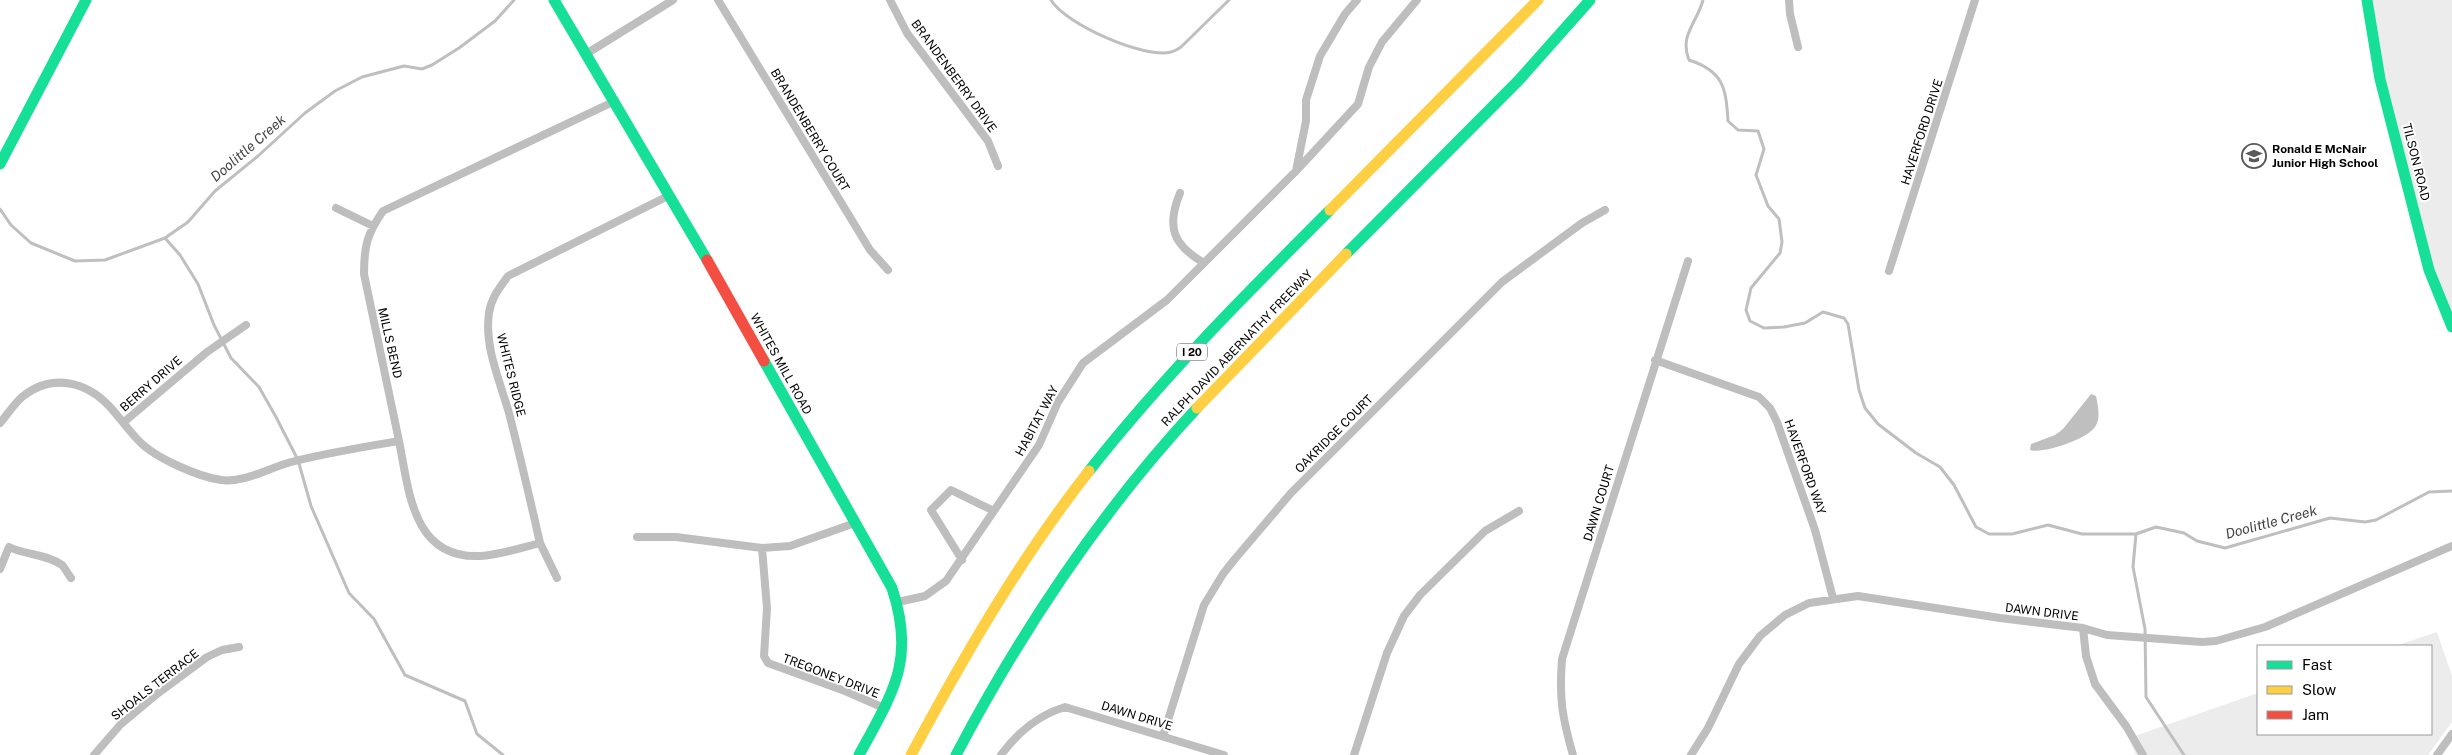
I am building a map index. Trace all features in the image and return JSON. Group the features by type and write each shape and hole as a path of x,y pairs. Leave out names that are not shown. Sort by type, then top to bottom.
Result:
{"main road":[{"path":"0,164 86,0"},
{"name":"WHITES MILL ROAD","path":"554,0 670,195 898,602 904,629 904,644 896,682 859,755"},
{"name":"I 20","path":"912,755 971,645 1010,582 1049,525 1110,445 1191,352 1538,0"},
{"name":"RALPH DAVID ABERNATHY FREEWAY","path":"956,755 1000,675 1064,575 1145,467 1186,419 1256,346 1514,85 1590,0"},
{"name":"TILSON ROAD","path":"2367,0 2380,79 2429,270 2452,327"}],"street":[{"path":"586,54 673,0"},
{"name":"BRANDENBERRY COURT","path":"718,0 870,250 888,270"},
{"name":"BRANDENBERRY DRIVE","path":"890,0 907,33 988,140 998,166"},
{"path":"1296,171 1306,121 1306,100 1320,56 1345,14 1358,0"},
{"name":"HABITAT WAY","path":"898,602 925,596 946,582 1039,445 1058,402 1083,363 1167,300 1296,171 1358,104 1369,67 1382,42 1417,0"},
{"path":"1789,0 1790,14 1798,47"},
{"name":"HAVERFORD DRIVE","path":"1889,271 1975,0"},
{"name":"MILLS BEND","path":"399,441 364,274 364,246 373,226 383,211 615,101"},
{"path":"1180,193 1173,210 1172,225 1180,245 1204,263"},
{"name":"WHITES RIDGE","path":"557,578 540,543 509,411 492,358 488,330 489,311 494,297 508,276 670,195"},
{"path":"336,208 373,226"},
{"name":"OAKRIDGE COURT","path":"1163,736 1204,605 1234,560 1291,494 1502,282 1582,223 1604,210"},
{"name":"DAWN COURT","path":"1574,755 1564,724 1560,696 1562,659 1688,261"},
{"name":"BERRY DRIVE","path":"0,423 20,399 34,389 45,384 68,382 91,390 124,422 206,352 246,325"},
{"name":"HAVERFORD WAY","path":"1656,360 1759,397 1770,408 1777,422 1815,530 1833,598"},
{"path":"124,422 140,442 156,453 177,464 223,480 239,479 325,454 399,441 416,517 424,531 435,542 451,552 469,556 492,555 540,543"},
{"path":"962,560 931,510 951,490 994,511"},
{"path":"1354,755 1386,653 1404,616 1420,595 1485,531 1519,511"},
{"path":"637,537 676,537 762,548 790,546 818,538 855,523"},
{"name":"DAWN DRIVE","path":"1691,755 1708,728 1739,664 1760,636 1784,615 1809,603 1833,598 1858,596 2000,618 2083,628 2107,635 2194,642 2216,641 2265,627 2452,546"},
{"path":"0,569 9,547 21,553 41,556 61,565 71,578"},
{"name":"TREGONEY DRIVE","path":"762,548 763,582 767,608 764,656 768,664 846,691 884,708"},
{"path":"2083,628 2086,656 2095,684 2126,726 2143,755"},
{"name":"SHOALS TERRACE","path":"94,755 120,725 157,694 208,657 222,650 238,647"},
{"name":"DAWN DRIVE","path":"1002,755 1013,739 1027,726 1065,707 1224,755"},
{"path":"2437,755 2452,734"}],"shaded area":[{"path":"2367,0 2452,0 2452,322 2397,171 2373,51"},
{"path":"2091,394 2096,396 2098,416 2095,427 2090,432 2075,441 2055,448 2030,450 2031,444 2055,435 2063,429"},
{"path":"2437,632 2452,676 2452,722 2428,755 2136,755 2129,738 2257,693 2257,735 2432,735 2432,645 2398,645"}],"waterway":[{"name":"Doolittle Creek","path":"0,209 11,225 31,243 75,261 105,260 165,238 188,222 215,191 258,156 305,113 335,91 362,77 404,66 422,69 432,65 459,48 495,21 514,0"},
{"name":"Doolittle Creek","path":"1051,0 1072,19 1106,38 1125,45 1159,53 1175,51 1181,47 1229,0"},
{"name":"Doolittle Creek","path":"1703,0 1687,36 1686,51 1689,60 1700,64 1716,75 1724,90 1728,121 1738,130 1758,131 1764,149 1756,175 1768,206 1779,219 1782,242 1780,253 1751,288 1746,310 1750,321 1764,328 1805,323 1823,312 1844,318 1848,324 1859,390 1865,408 1878,424 1916,453 1940,467 1954,485 1976,527 1989,534 2012,534 2048,525 2082,534 2136,534 2156,527 2184,533 2197,541 2225,548 2330,518 2365,522 2376,520 2429,492 2452,491"},
{"path":"165,238 180,255 198,284 214,325 231,358 259,387 276,417 298,460 311,506 349,593 374,619 405,675 465,701 477,734 503,755"},
{"path":"2136,534 2133,567 2145,629 2146,697 2184,755"}],"traffic: fast":[{"path":"0,164 86,0"},
{"path":"554,0 707,260"},
{"path":"1346,254 1519,80 1590,0"},
{"path":"2367,0 2380,79 2429,270 2452,327"},
{"path":"1089,471 1176,369 1330,210"},
{"path":"764,361 892,588 899,614 902,636 901,656 897,675 882,713 859,755"},
{"path":"956,755 1008,663 1065,574 1128,489 1197,408"}],"traffic: slow":[{"path":"1330,210 1538,0"},
{"path":"1197,408 1346,254"},
{"path":"911,755 951,681 1016,573 1089,471"}],"traffic: jam":[{"path":"707,260 764,361"}],"place":[{"name":"Ronald E McNair Junior High School","path":"2254,156"}]}
